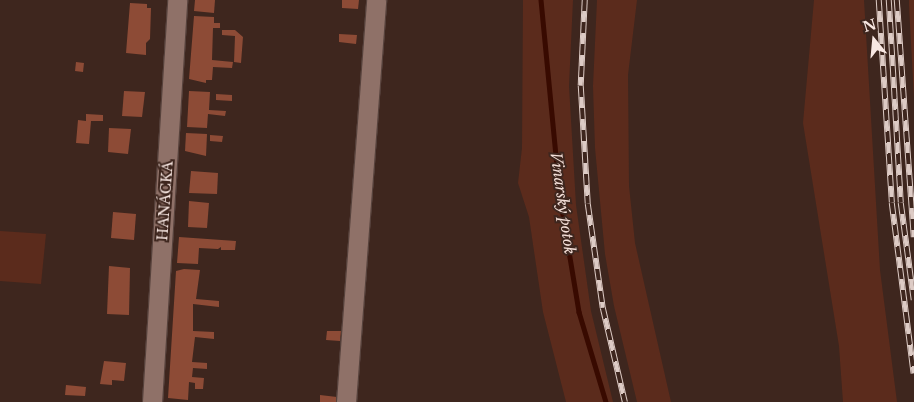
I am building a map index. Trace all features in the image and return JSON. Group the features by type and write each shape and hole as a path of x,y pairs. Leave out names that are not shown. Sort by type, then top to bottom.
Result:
{"street":[{"name":"HANÁCKÁ","path":"152,402 177,0"},
{"path":"346,402 376,0"}],"shaded area":[{"path":"523,0 573,0 569,86 576,205 591,311 613,402 566,402 543,312 529,217 518,183 522,148"},
{"path":"597,0 637,0 628,75 629,186 635,243 671,402 637,402 614,306 605,254 595,148 593,86"},
{"path":"814,0 864,0 880,270 897,402 843,402 839,346 803,123"},
{"path":"909,0 914,0 914,98 909,6"},
{"path":"0,231 46,234 41,284 0,281"}],"building":[{"path":"195,0 215,0 214,13 194,11"},
{"path":"342,0 359,0 358,9 342,8"},
{"path":"130,3 147,4 147,8 151,8 150,39 146,43 146,55 126,53"},
{"path":"194,16 214,17 214,23 220,23 220,28 213,28 212,60 233,62 232,68 213,67 212,80 206,80 206,83 189,79"},
{"path":"222,30 235,30 243,37 241,63 234,62 235,36 222,35"},
{"path":"339,34 357,35 356,44 339,42"},
{"path":"76,62 84,63 83,72 75,71"},
{"path":"124,91 145,92 142,117 122,116"},
{"path":"189,91 210,92 209,110 226,111 225,116 208,114 207,128 187,127"},
{"path":"216,94 232,95 232,101 216,100"},
{"path":"86,114 103,115 103,121 91,121 89,144 76,143 78,120 86,121"},
{"path":"109,128 131,129 128,154 108,152"},
{"path":"186,133 207,134 206,156 185,151"},
{"path":"210,135 223,136 222,142 210,141"},
{"path":"191,171 218,173 217,194 189,193"},
{"path":"189,201 209,203 207,228 188,227"},
{"path":"113,212 136,214 134,240 111,238"},
{"path":"179,237 236,241 235,250 221,250 221,247 218,249 199,248 198,264 177,263"},
{"path":"109,266 130,268 129,315 107,314"},
{"path":"184,269 200,270 196,299 219,301 219,307 193,304 193,331 214,332 214,339 195,337 192,362 207,363 207,369 193,368 192,377 204,378 203,389 195,389 195,383 189,382 188,400 168,398 176,271"},
{"path":"327,331 341,331 340,341 326,340"},
{"path":"104,361 126,363 124,381 112,380 112,385 100,384"},
{"path":"66,385 86,387 85,396 65,395"},
{"path":"320,395 337,397 336,402 320,402"}],"waterway":[{"name":"Vinarský potok","path":"541,0 560,197 579,312 606,402"}],"railway":[{"path":"585,0 581,86 588,204 603,308 625,402"},
{"path":"879,0 892,203 914,374"},
{"path":"889,0 901,203 914,300"},
{"path":"897,0 914,237"}]}
